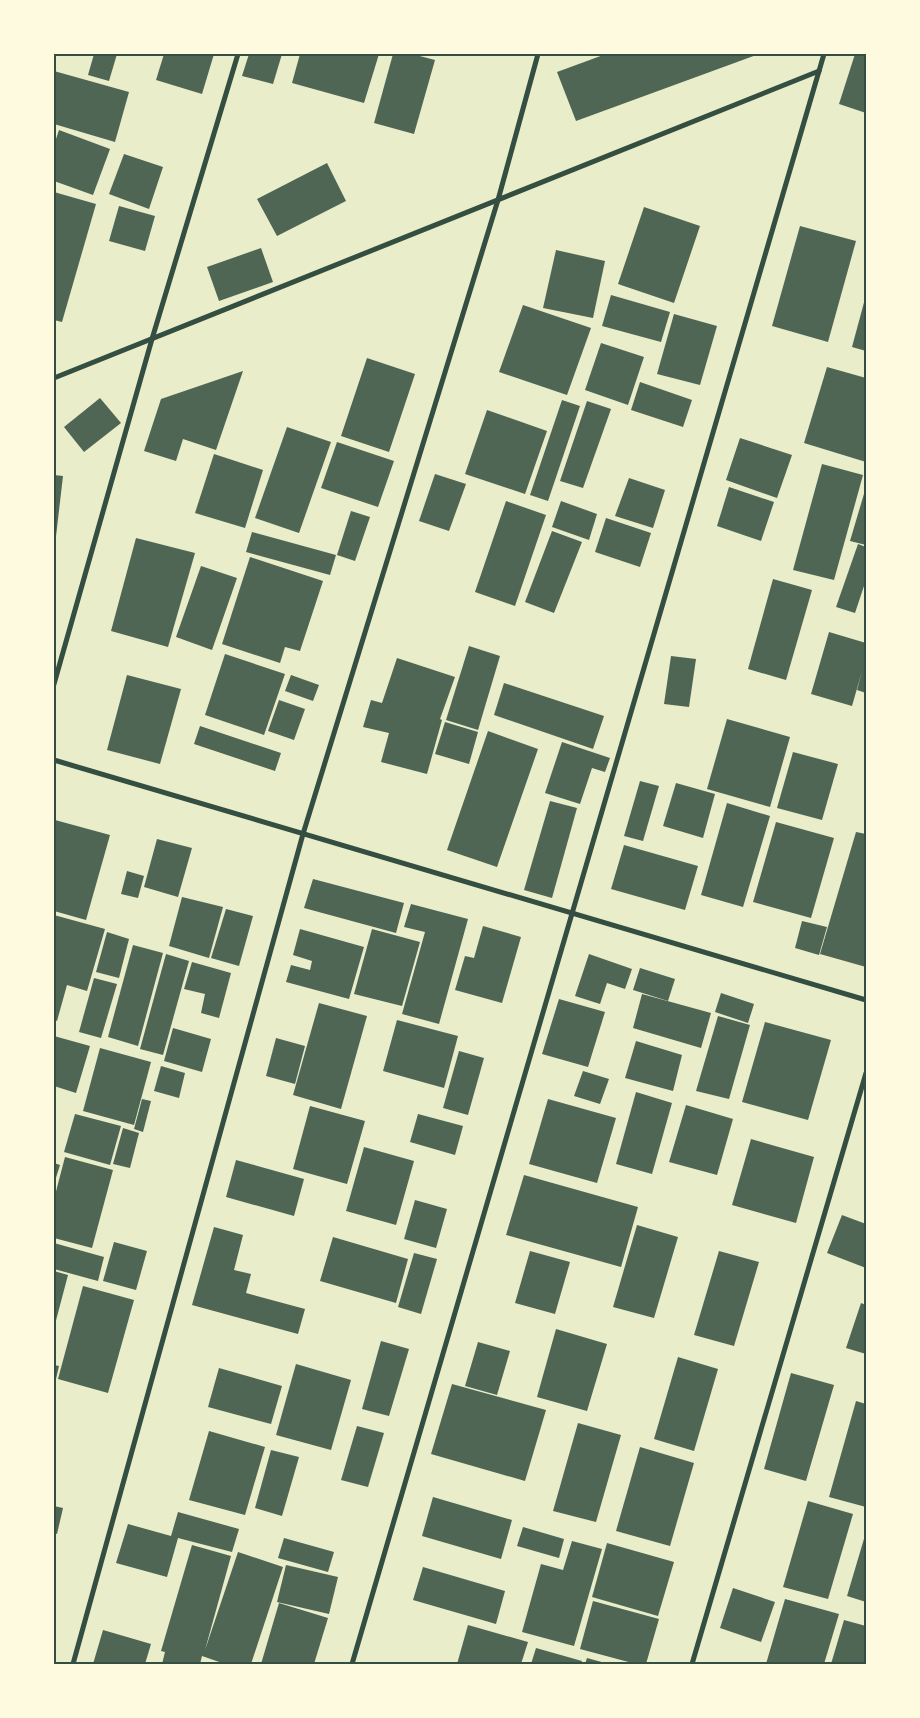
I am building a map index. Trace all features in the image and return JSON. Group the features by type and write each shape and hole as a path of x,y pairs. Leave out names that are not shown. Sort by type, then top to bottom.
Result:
{"street":[{"path":"54,684 152,339 238,54"},
{"path":"72,1664 303,834 498,200 538,54"},
{"path":"352,1664 824,54"},
{"path":"54,378 819,71"},
{"path":"54,760 866,1000"},
{"path":"692,1664 866,1073"}],"building":[{"path":"94,54 117,54 109,81 88,75"},
{"path":"164,54 214,54 202,94 156,80"},
{"path":"249,54 282,54 273,84 242,76"},
{"path":"300,54 379,54 364,103 292,83"},
{"path":"393,54 412,54 435,60 414,134 374,123"},
{"path":"606,54 759,54 576,121 557,72"},
{"path":"855,54 866,54 866,113 839,104"},
{"path":"54,71 129,92 115,142 54,124"},
{"path":"59,130 110,149 93,195 54,181 54,145"},
{"path":"124,154 163,167 149,209 109,194"},
{"path":"327,163 346,201 277,236 257,199"},
{"path":"54,192 96,204 62,322 54,320"},
{"path":"119,206 155,216 145,251 109,241"},
{"path":"644,207 700,226 674,303 618,284"},
{"path":"800,226 856,241 828,342 772,326"},
{"path":"261,248 273,282 219,301 207,267"},
{"path":"556,250 605,261 593,318 543,308"},
{"path":"611,295 670,312 661,342 602,326"},
{"path":"866,295 866,351 852,347"},
{"path":"523,305 591,328 567,395 499,372"},
{"path":"674,314 717,326 700,385 657,374"},
{"path":"601,343 644,357 628,405 585,390"},
{"path":"367,358 415,374 389,452 341,436"},
{"path":"827,367 866,378 866,462 804,443"},
{"path":"243,371 216,450 183,439 176,461 144,451 161,399"},
{"path":"640,382 692,400 683,427 631,410"},
{"path":"100,398 121,423 84,452 64,427"},
{"path":"562,400 580,406 548,501 530,495"},
{"path":"587,401 611,409 583,488 560,481"},
{"path":"487,410 547,431 525,494 465,474"},
{"path":"287,427 331,442 299,533 255,518"},
{"path":"740,438 792,455 777,498 726,480"},
{"path":"337,442 394,461 378,507 321,488"},
{"path":"214,454 263,470 245,528 195,513"},
{"path":"822,464 863,475 834,580 793,570"},
{"path":"435,474 466,484 449,531 419,521"},
{"path":"54,475 63,476 55,545 54,545"},
{"path":"629,478 665,490 653,528 615,516"},
{"path":"729,487 774,502 761,541 717,526"},
{"path":"866,487 866,545 850,541"},
{"path":"506,501 546,515 515,606 475,592"},
{"path":"561,501 597,514 589,540 552,527"},
{"path":"351,511 370,517 355,561 337,555"},
{"path":"606,518 651,533 640,567 595,552"},
{"path":"552,531 582,542 554,613 525,602"},
{"path":"252,532 336,555 330,575 246,552"},
{"path":"136,538 195,553 168,647 111,631"},
{"path":"858,544 866,547 866,580 855,613 836,607"},
{"path":"250,557 323,581 300,651 285,647 280,663 222,644"},
{"path":"201,566 237,578 212,650 176,637"},
{"path":"773,579 812,590 786,680 748,669"},
{"path":"829,632 866,643 866,693 857,690 862,671 852,706 811,694"},
{"path":"469,646 500,656 478,730 446,720"},
{"path":"225,654 285,674 264,735 205,715"},
{"path":"671,656 696,659 689,707 664,704"},
{"path":"397,658 455,677 440,719 442,720 427,774 381,762 389,733 363,727 371,700 382,703"},
{"path":"127,675 181,689 160,764 107,750"},
{"path":"291,675 319,685 313,701 285,691"},
{"path":"504,683 604,716 593,749 494,715"},
{"path":"279,700 305,709 294,740 268,731"},
{"path":"727,719 790,737 770,807 707,789"},
{"path":"445,722 478,732 469,764 435,754"},
{"path":"200,726 281,753 275,771 194,744"},
{"path":"488,731 538,749 497,867 447,850"},
{"path":"562,742 610,758 605,772 592,768 580,804 545,793"},
{"path":"793,752 838,764 822,820 777,808"},
{"path":"640,781 659,786 643,841 624,836"},
{"path":"676,783 715,794 703,838 663,826"},
{"path":"550,801 577,808 552,898 524,890"},
{"path":"727,803 770,816 743,907 701,895"},
{"path":"55,820 110,835 86,920 54,911"},
{"path":"776,822 834,838 811,918 753,902"},
{"path":"856,832 866,834 866,967 820,954"},
{"path":"157,839 192,848 178,897 144,887"},
{"path":"624,845 698,866 685,910 611,889"},
{"path":"127,871 144,876 138,898 121,894"},
{"path":"313,879 404,903 396,933 304,908"},
{"path":"182,897 223,907 209,958 169,946"},
{"path":"411,904 468,919 439,1024 402,1014 425,932 404,927"},
{"path":"226,909 253,916 239,966 211,958"},
{"path":"54,915 105,929 87,991 67,985 57,1021 54,1020"},
{"path":"802,921 827,927 819,955 795,948"},
{"path":"483,926 521,937 502,1003 455,990 465,956 474,958"},
{"path":"300,929 364,947 349,999 286,982 291,965 310,970 312,961 293,955"},
{"path":"372,929 420,942 402,1006 354,994"},
{"path":"107,932 129,939 119,978 96,972"},
{"path":"133,945 163,953 138,1046 108,1037"},
{"path":"166,954 189,961 163,1055 140,1049"},
{"path":"589,954 632,969 625,989 607,983 600,1004 575,996"},
{"path":"192,962 231,973 219,1018 201,1013 205,994 184,989"},
{"path":"640,968 675,979 668,1001 633,990"},
{"path":"94,978 117,984 101,1038 79,1032"},
{"path":"721,993 754,1004 748,1023 715,1012"},
{"path":"642,994 711,1013 701,1048 633,1028"},
{"path":"559,999 605,1012 588,1067 542,1054"},
{"path":"319,1003 367,1016 341,1109 293,1095"},
{"path":"718,1016 750,1025 729,1099 696,1091"},
{"path":"397,1020 458,1036 444,1088 383,1071"},
{"path":"765,1022 831,1040 808,1120 742,1102"},
{"path":"173,1028 211,1039 202,1072 164,1061"},
{"path":"54,1036 90,1046 76,1093 54,1086"},
{"path":"276,1038 305,1046 295,1084 266,1076"},
{"path":"636,1041 682,1055 673,1091 625,1078"},
{"path":"100,1048 151,1062 134,1125 83,1111"},
{"path":"459,1051 484,1058 468,1115 443,1108"},
{"path":"161,1066 185,1073 179,1098 154,1091"},
{"path":"583,1071 609,1079 600,1104 574,1096"},
{"path":"636,1092 672,1103 652,1174 616,1164"},
{"path":"142,1099 151,1101 143,1132 134,1129"},
{"path":"548,1099 616,1118 597,1183 529,1164"},
{"path":"686,1105 733,1119 717,1175 669,1162"},
{"path":"310,1106 365,1121 347,1184 293,1169"},
{"path":"75,1114 121,1126 110,1165 64,1152"},
{"path":"418,1114 463,1126 455,1155 410,1142"},
{"path":"123,1128 139,1133 130,1168 113,1164"},
{"path":"751,1139 814,1157 796,1223 732,1205"},
{"path":"364,1147 414,1161 396,1225 346,1211"},
{"path":"65,1157 113,1170 92,1248 54,1238 54,1199"},
{"path":"236,1160 304,1179 294,1216 226,1197"},
{"path":"54,1163 60,1165 54,1184"},
{"path":"524,1175 638,1207 621,1267 506,1235"},
{"path":"415,1200 447,1209 436,1248 404,1239"},
{"path":"842,1215 866,1224 866,1268 827,1253"},
{"path":"637,1225 678,1237 654,1318 613,1307"},
{"path":"214,1227 243,1235 234,1270 251,1274 246,1293 305,1309 298,1334 192,1305"},
{"path":"333,1237 408,1259 396,1303 320,1281"},
{"path":"114,1242 147,1251 136,1290 103,1281"},
{"path":"54,1243 104,1257 98,1281 54,1269"},
{"path":"530,1251 570,1262 555,1314 515,1303"},
{"path":"719,1251 759,1262 734,1346 694,1335"},
{"path":"414,1253 437,1259 421,1314 398,1307"},
{"path":"54,1271 68,1275 54,1328"},
{"path":"83,1286 134,1300 108,1393 58,1379"},
{"path":"861,1303 866,1305 866,1354 846,1348"},
{"path":"556,1329 607,1344 587,1411 537,1397"},
{"path":"381,1341 409,1349 389,1416 362,1409"},
{"path":"478,1342 510,1351 497,1395 465,1386"},
{"path":"678,1357 718,1369 694,1451 654,1439"},
{"path":"296,1364 351,1380 331,1450 276,1435"},
{"path":"54,1365 59,1366 56,1379 54,1379"},
{"path":"219,1368 282,1386 271,1424 208,1407"},
{"path":"791,1373 834,1385 806,1481 764,1469"},
{"path":"452,1384 546,1410 525,1481 431,1454"},
{"path":"856,1401 866,1404 866,1507 829,1497"},
{"path":"578,1423 621,1435 596,1522 553,1511"},
{"path":"357,1426 384,1433 368,1487 341,1480"},
{"path":"209,1431 265,1447 245,1515 189,1500"},
{"path":"640,1447 694,1463 670,1546 616,1531"},
{"path":"271,1450 299,1457 282,1516 255,1508"},
{"path":"433,1497 512,1520 501,1559 422,1536"},
{"path":"808,1501 853,1514 828,1599 783,1587"},
{"path":"54,1506 63,1508 57,1534 54,1533"},
{"path":"178,1512 239,1529 232,1552 178,1538 167,1577 116,1563 128,1524 171,1536"},
{"path":"523,1527 564,1539 559,1558 517,1546"},
{"path":"866,1532 866,1602 847,1596"},
{"path":"284,1538 334,1552 328,1572 278,1558"},
{"path":"572,1541 602,1549 574,1646 522,1632 541,1564 563,1570"},
{"path":"607,1543 674,1562 658,1616 592,1597"},
{"path":"192,1545 231,1556 205,1650 238,1552 283,1567 251,1664 225,1664 202,1656 200,1664 162,1664 165,1652 161,1651"},
{"path":"286,1565 338,1577 329,1614 277,1602"},
{"path":"423,1567 505,1591 496,1624 413,1600"},
{"path":"733,1588 775,1602 761,1642 720,1628"},
{"path":"785,1599 839,1614 824,1664 766,1664"},
{"path":"593,1601 659,1619 646,1664 636,1664 580,1649"},
{"path":"279,1603 328,1618 314,1664 261,1664"},
{"path":"844,1620 866,1626 866,1664 831,1664"},
{"path":"468,1625 528,1642 521,1664 457,1664"},
{"path":"103,1630 151,1644 145,1664 93,1664"},
{"path":"536,1648 582,1661 581,1664 531,1664"},
{"path":"587,1658 609,1664 585,1664"}]}
